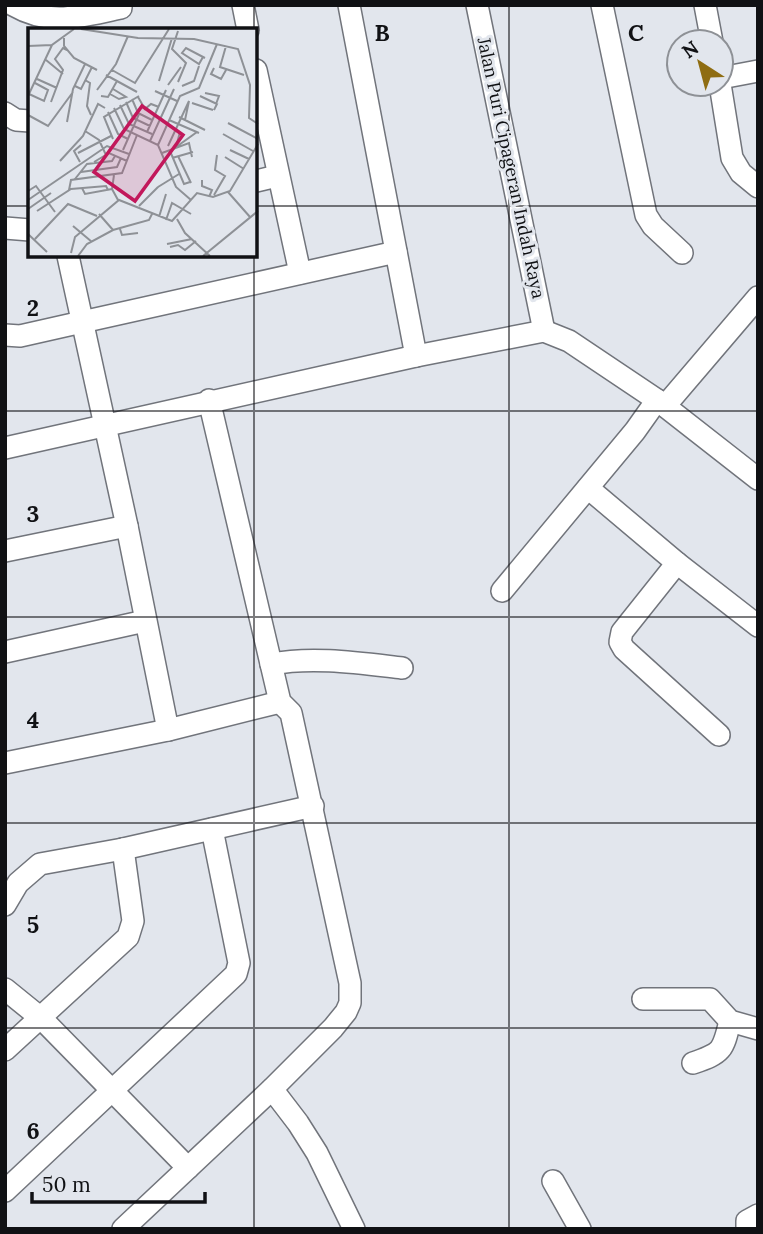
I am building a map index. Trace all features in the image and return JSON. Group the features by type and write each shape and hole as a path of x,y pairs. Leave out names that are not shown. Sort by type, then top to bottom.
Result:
{"street":[{"path":"13,5 28,14 69,19 121,8 121,5"},
{"path":"243,5 248,28"},
{"path":"349,5 416,356"},
{"name":"Jalan Puri Cipageran Indah Raya","path":"477,5 544,331"},
{"path":"602,5 646,215 653,226 682,253"},
{"path":"705,5 709,28"},
{"path":"735,75 758,71"},
{"path":"257,82 300,273"},
{"path":"722,98 732,158 741,173 758,187"},
{"path":"257,181 277,176"},
{"path":"5,228 28,230"},
{"path":"5,335 20,336 82,323 396,252"},
{"path":"68,257 168,730"},
{"path":"502,591 635,431 755,306"},
{"path":"5,448 209,400 544,331 569,341 661,403 758,479"},
{"path":"123,1229 272,1089 332,1028 350,1003 349,982 313,806 291,713 280,702 209,400"},
{"path":"588,488 677,563 758,626"},
{"path":"5,551 127,526"},
{"path":"677,563 622,632 620,642 624,649 719,735"},
{"path":"5,652 145,621"},
{"path":"271,664 285,661 348,662 402,668"},
{"path":"5,763 168,730 280,702"},
{"path":"5,905 18,883 40,864 122,849 313,806"},
{"path":"5,1191 236,974 239,963 212,829"},
{"path":"5,1051 42,1019 132,931 133,921 122,849"},
{"path":"5,989 42,1019 188,1168"},
{"path":"643,999 710,999 730,1021 758,1029"},
{"path":"693,1062 715,1056 721,1051 730,1021"},
{"path":"272,1089 299,1123 317,1153 354,1229"},
{"path":"553,1181 580,1229"},
{"path":"747,1229 747,1221 758,1214"}]}
